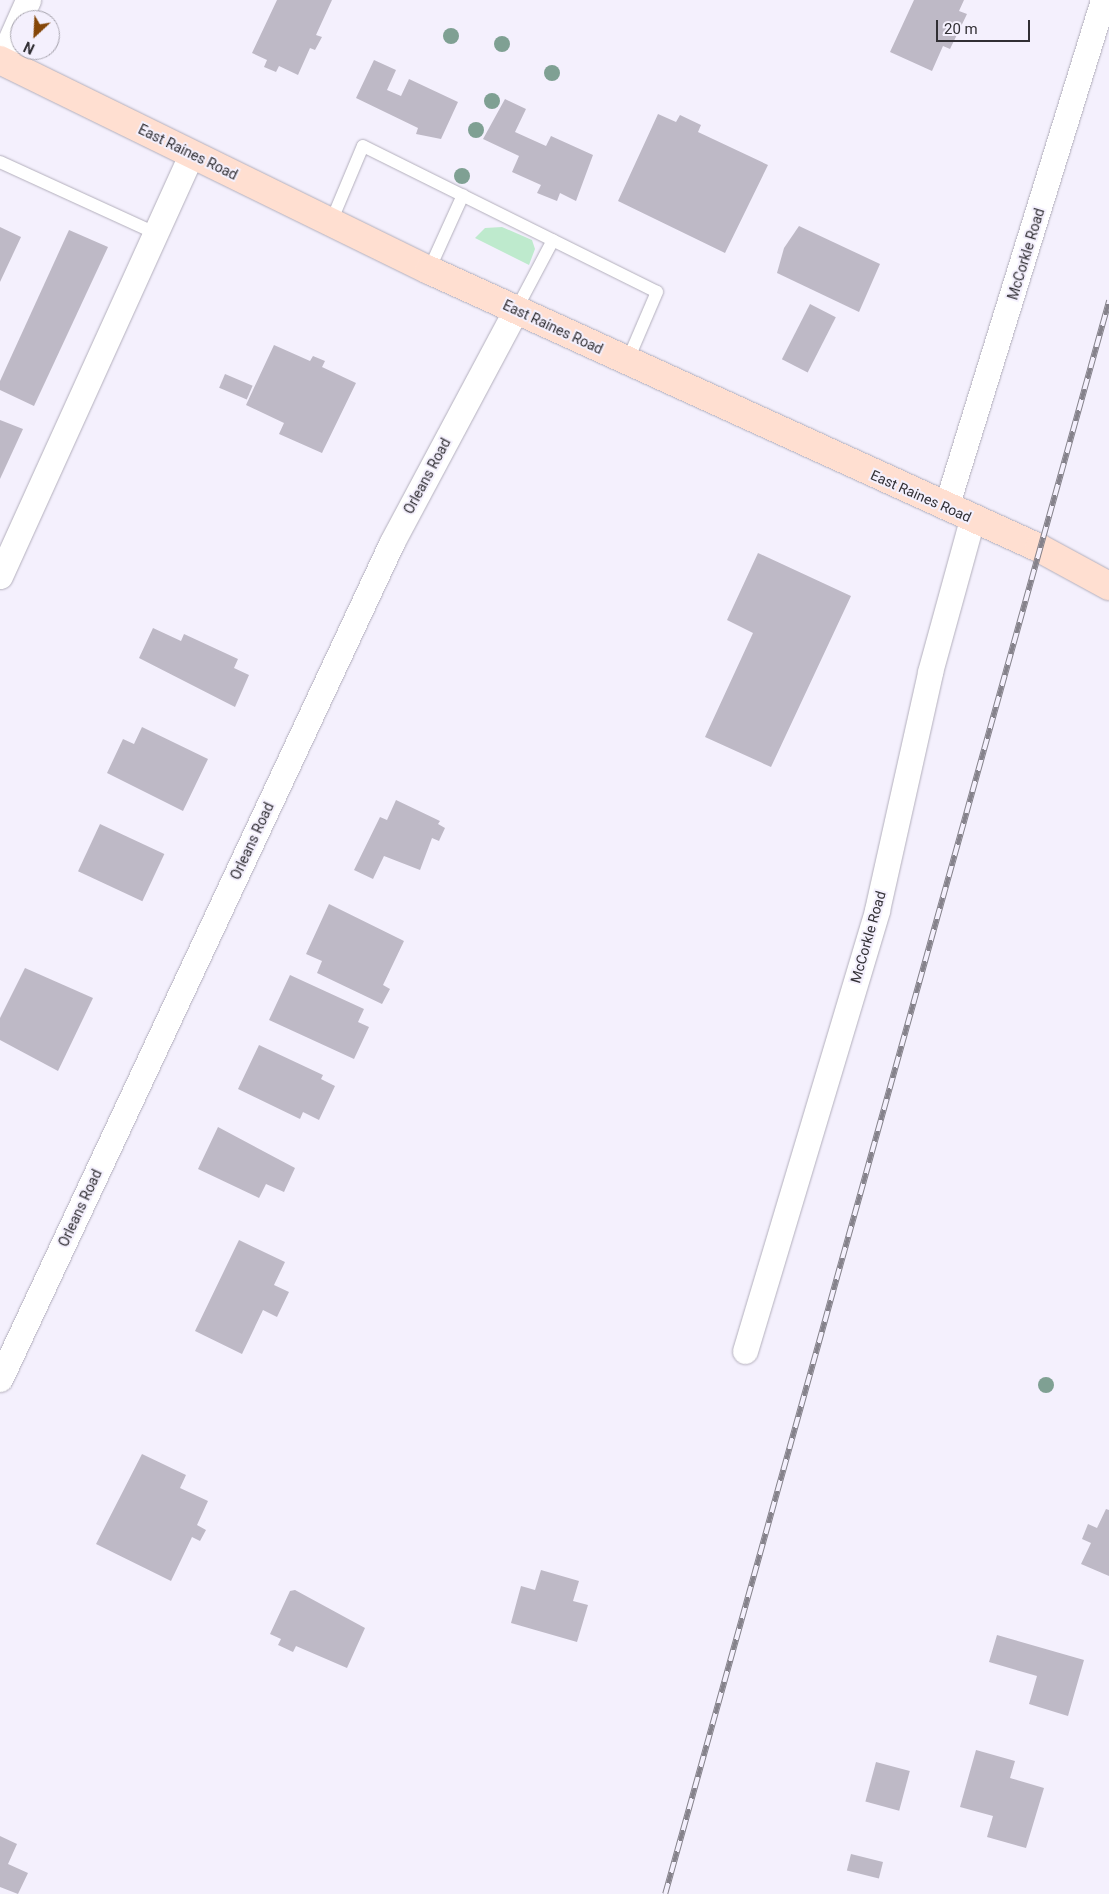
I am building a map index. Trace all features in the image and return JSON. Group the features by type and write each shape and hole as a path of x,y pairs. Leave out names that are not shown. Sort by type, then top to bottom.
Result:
{"main road":[{"name":"East Raines Road","path":"1,61 429,270 626,362 972,519 1109,586"}],"street":[{"path":"1,61 28,0"},
{"name":"McCorkle Road","path":"946,507 1103,0"},
{"path":"0,576 191,154"},
{"name":"Orleans Road","path":"0,1379 392,542 516,310"},
{"name":"McCorkle Road","path":"745,1351 877,910 932,663 972,519"}],"lane":[{"path":"331,222 363,146 657,292 626,362"},
{"path":"0,162 155,233"},
{"path":"429,270 463,195"},
{"path":"516,310 553,240"}],"green space":[{"path":"502,227 532,240 535,249 529,265 475,238 485,228"}],"building":[{"path":"277,0 332,0 316,35 322,37 315,50 310,48 298,75 279,66 276,72 264,67 267,60 252,53"},
{"path":"914,0 964,0 959,11 967,14 950,49 943,46 932,71 890,52"},
{"path":"374,60 396,70 387,90 401,96 409,79 458,102 441,139 416,134 418,128 356,98"},
{"path":"505,99 526,109 515,132 546,146 551,136 593,155 576,201 560,193 557,201 537,193 541,185 512,172 519,156 483,139"},
{"path":"658,114 676,122 680,115 701,125 698,132 768,165 725,253 618,201"},
{"path":"799,226 880,264 859,312 777,273 784,248"},
{"path":"0,227 21,237 0,282"},
{"path":"69,230 108,247 34,406 0,390 0,381"},
{"path":"810,304 836,317 808,372 782,359"},
{"path":"274,345 310,361 313,356 325,361 322,367 356,383 322,453 279,434 284,423 246,405"},
{"path":"225,374 253,386 247,400 219,388"},
{"path":"0,420 23,429 0,479"},
{"path":"758,553 851,596 771,767 705,737 753,633 727,620"},
{"path":"153,628 181,641 184,634 238,659 234,668 249,675 235,707 139,658"},
{"path":"142,727 208,759 183,811 107,773 123,739 134,744"},
{"path":"396,800 440,821 438,824 445,828 439,841 432,838 420,870 384,856 373,879 354,870 380,817 387,820"},
{"path":"100,824 164,854 142,901 78,871"},
{"path":"329,904 404,941 383,985 390,989 382,1004 317,973 322,961 306,954"},
{"path":"25,968 93,998 58,1071 0,1040 0,1018"},
{"path":"290,975 364,1009 358,1022 369,1027 354,1059 269,1020"},
{"path":"259,1045 323,1075 321,1079 335,1086 319,1120 303,1112 300,1119 238,1089"},
{"path":"218,1127 295,1168 284,1192 266,1184 259,1198 198,1169"},
{"path":"239,1240 285,1262 274,1285 289,1292 277,1317 263,1310 242,1354 195,1331"},
{"path":"142,1454 186,1475 180,1488 208,1501 197,1525 206,1530 200,1541 192,1537 171,1581 96,1544"},
{"path":"1106,1509 1109,1510 1109,1576 1081,1564 1091,1543 1082,1539 1088,1524 1097,1528"},
{"path":"541,1570 579,1581 573,1601 588,1605 577,1642 511,1623 521,1586 535,1590"},
{"path":"295,1590 365,1628 347,1668 296,1646 293,1652 278,1645 281,1639 270,1634 290,1591"},
{"path":"997,1635 1084,1660 1068,1716 1029,1704 1037,1676 989,1662"},
{"path":"976,1750 1015,1761 1010,1778 1044,1788 1026,1848 987,1837 993,1816 960,1807"},
{"path":"876,1762 910,1771 899,1811 865,1802"},
{"path":"0,1836 17,1844 8,1864 28,1873 18,1894 0,1887"},
{"path":"851,1854 883,1862 879,1878 847,1870"}],"railway":[{"path":"665,1894 1109,301"}]}
